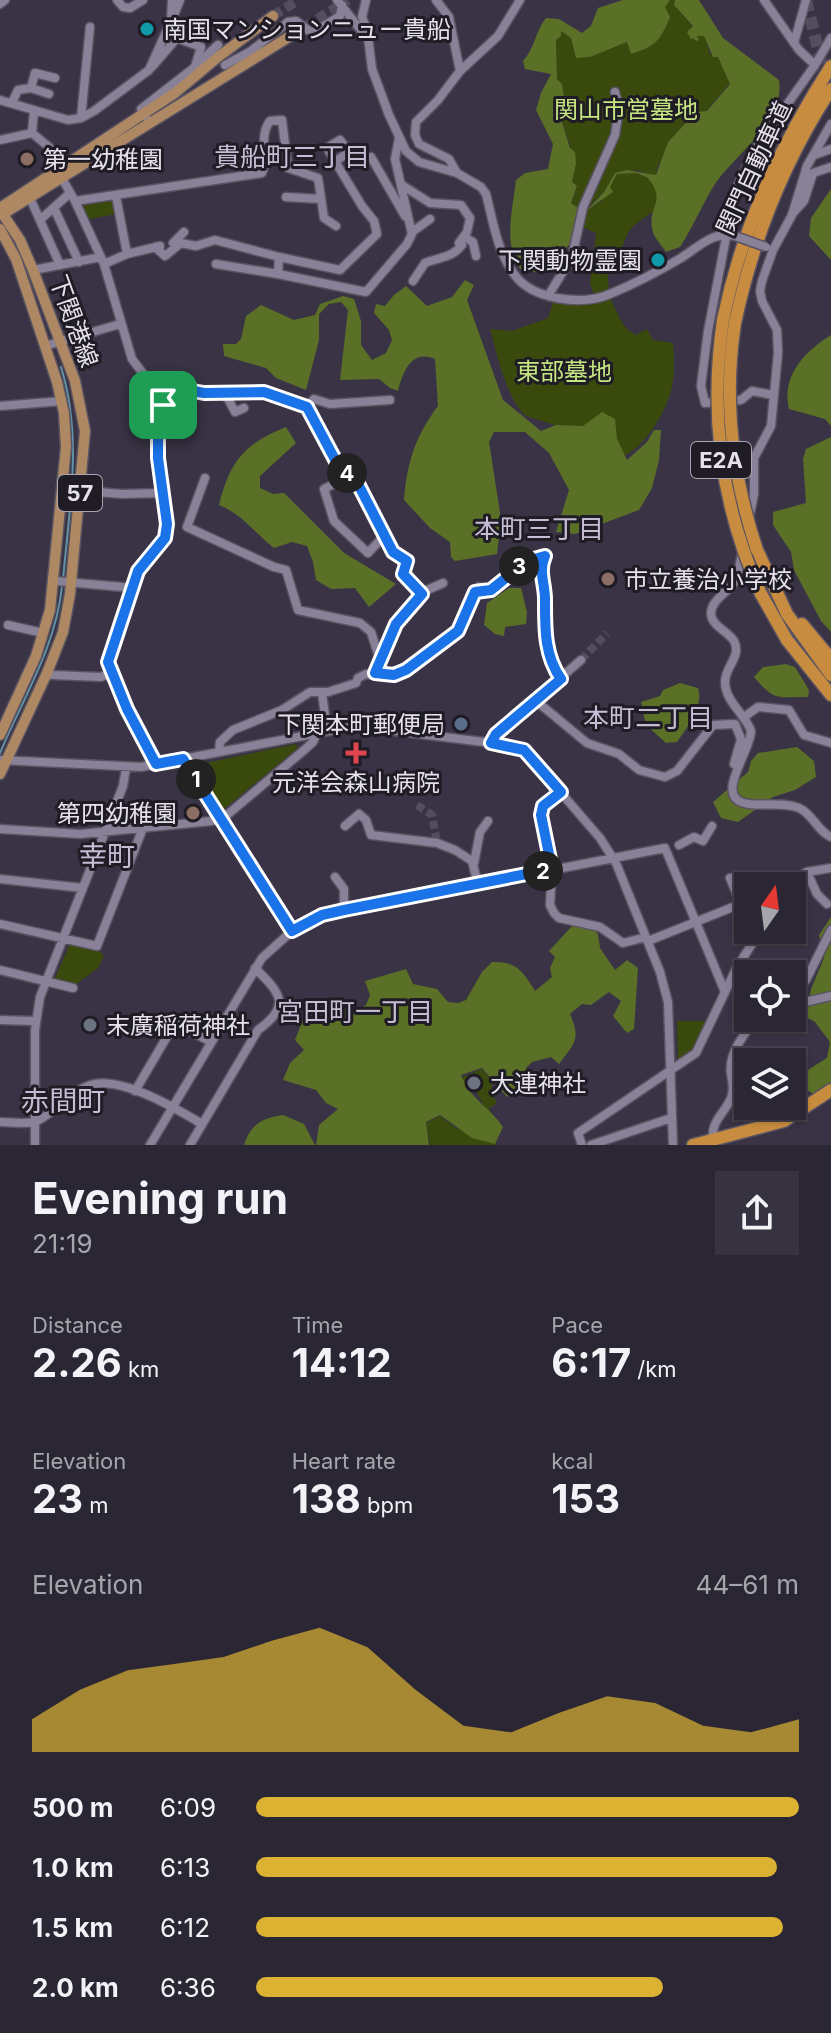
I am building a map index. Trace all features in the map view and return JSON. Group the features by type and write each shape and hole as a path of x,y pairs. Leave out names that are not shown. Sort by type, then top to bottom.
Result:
{"highway":[{"name":"関門自動車道","path":"831,66 787,140 756,206 739,252 716,389 719,447 735,528 761,594 787,640 831,695"},
{"name":"関門自動車道","path":"831,89 798,146 768,209 729,321 732,446 741,498 757,550 787,614 831,675"},
{"path":"757,550 795,615 831,659"},
{"path":"712,1142 774,1125 831,1090"},
{"path":"693,1145 780,1130 831,1099"}],"main road":[{"path":"1,212 146,118 223,60 273,16"},
{"path":"146,118 223,60 292,35"},
{"path":"1,212 30,198 60,174"},
{"name":"下関港線","path":"0,774 42,671 63,632 66,447 75,381 20,240 1,212"},
{"name":"下関港線","path":"0,229 16,259 45,346 84,443 80,490 65,582 44,633 42,671 0,735"}],"street":[{"path":"0,4 5,0"},
{"path":"117,0 123,7 130,8 143,0"},
{"path":"171,21 172,0"},
{"path":"149,70 180,0"},
{"path":"366,0 362,13 378,85 406,151 416,160 457,173 484,191 497,238 513,274 524,285 548,296 571,299 606,296 663,268 706,240 730,235 770,248"},
{"path":"436,0 449,17 460,71"},
{"path":"457,173 449,159 419,144 415,131 418,120 460,71 498,36 520,0"},
{"path":"764,0 794,43 815,65"},
{"path":"794,43 806,0"},
{"path":"340,2 367,38"},
{"path":"146,118 141,109 195,67 251,51 288,22 298,22 312,33 340,16 340,2"},
{"path":"81,118 90,27"},
{"path":"0,100 64,120 81,118 149,70 179,38 201,47 195,67"},
{"path":"773,395 752,391 741,400 705,403 701,386 708,331 730,235 735,191 749,158 831,38"},
{"path":"31,88 35,73 55,78"},
{"path":"12,103 18,90 31,88 49,94"},
{"path":"548,296 572,257 583,207 615,135 619,109 615,92"},
{"path":"32,133 34,110"},
{"path":"40,220 73,197 116,196 262,173 265,168 263,145 266,124 282,120 288,168 318,178 325,220 336,226"},
{"path":"831,124 805,171 792,215 770,248 760,291 777,330 771,426 754,458 754,494 737,578 730,590 715,602 711,614 714,622 731,637 737,648 725,684 751,736 731,787 740,802 797,808 808,814 821,831 831,837"},
{"path":"0,140 32,133"},
{"path":"32,133 49,147 102,260 132,359 163,405"},
{"path":"399,138 395,159 412,232"},
{"path":"814,155 831,149"},
{"path":"371,157 409,219"},
{"path":"155,247 165,256 181,243 196,246 215,240 340,270 377,234 374,221 336,161"},
{"path":"792,215 804,201 813,173 831,167"},
{"path":"402,185 430,203 461,205 470,218 459,243 462,245 460,248 450,257 423,265 414,284"},
{"path":"116,196 127,254"},
{"path":"286,197 321,199"},
{"path":"30,198 60,265"},
{"path":"54,208 79,262"},
{"path":"216,264 366,292 407,244 412,232 430,219"},
{"path":"33,270 102,260 160,246 166,250 184,232"},
{"path":"464,237 473,242 476,256"},
{"path":"278,274 279,257"},
{"path":"45,346 120,324"},
{"path":"156,764 108,662 141,566 166,535 158,425 160,408 182,389 225,393 266,392 307,407 339,467 355,478 384,536 397,556 407,561 403,574 422,594"},
{"path":"225,393 235,412 244,408"},
{"path":"307,407 314,399 330,404 390,400"},
{"path":"0,406 70,409"},
{"path":"351,475 324,489 334,521 368,553 384,536"},
{"path":"205,478 187,527 286,570 298,610 360,623 371,632 380,660"},
{"path":"64,489 122,494 162,493"},
{"path":"219,752 222,739 233,730 282,710 310,692 322,693 356,683 360,677 375,673 394,675 406,670 458,631 477,589 491,590 527,561 545,556 541,576 545,598 545,634 552,665 561,679"},
{"path":"65,582 134,588"},
{"path":"375,673 396,624 422,594 443,583"},
{"path":"8,625 39,632"},
{"path":"491,743 496,734 581,660"},
{"path":"42,671 101,677 111,673"},
{"path":"322,693 327,730"},
{"path":"535,700 587,743 619,754 639,770 665,777 677,771 713,725 735,724 741,739 734,764 738,767"},
{"path":"744,717 758,707 789,710 804,735 831,743"},
{"path":"3,761 126,768 327,730 365,726 524,750 613,858 664,982 668,1002 673,1145"},
{"path":"0,829 80,834 220,818 303,751 313,742 317,732"},
{"path":"183,759 292,931"},
{"path":"35,1145 35,1021 46,982 123,786 126,768"},
{"path":"561,792 543,806 541,815 552,869 550,905 557,917 594,924 623,943 647,939 734,906"},
{"path":"345,826 359,814 366,820 371,835 444,845 474,863"},
{"path":"478,884 474,863 480,832 488,821"},
{"path":"679,845 694,837 703,841 712,826"},
{"path":"0,924 97,946 143,828"},
{"path":"150,1145 255,968 275,944 322,915 665,848 725,992"},
{"path":"827,904 817,894 807,872 831,868"},
{"path":"335,877 344,889 344,910"},
{"path":"730,878 734,885"},
{"path":"0,879 83,888"},
{"path":"806,980 831,930"},
{"path":"582,1145 578,1133 696,1053 752,944"},
{"path":"190,1145 258,1030 269,1022 280,1001 276,989 255,968"},
{"path":"0,970 73,988"},
{"path":"806,1002 831,996"},
{"path":"0,1020 35,1021"},
{"path":"135,1091 175,1023 211,1042"},
{"path":"712,1142 714,1123 732,1095 730,1073 744,1032"},
{"path":"0,1122 35,1122 87,1086 111,1083 173,1106 202,1124"},
{"path":"591,1145 671,1118"}],"green space":[{"path":"623,0 670,0 665,7 670,17 656,42 631,54 627,42 590,57 576,58 571,38 561,31 561,36 556,40 557,79 571,107 559,112 570,148 575,152 572,182 577,186 571,203 579,209 571,242 547,273 522,271 512,251 511,239 516,180 525,173 548,169 553,144 536,110 551,74 525,69 523,61 546,18 559,19 582,33 591,26 598,8"},
{"name":"関山市営墓地","path":"670,0 675,0 674,5 693,27 696,36 704,35 710,54 718,56 730,83 706,111 696,112 668,142 656,176 636,170 615,173 604,192 588,207 587,210 603,200 617,174 637,173 649,178 659,198 654,210 630,230 621,249 605,247 609,290 594,294 590,284 596,233 578,225 571,204 577,187 572,182 576,164 559,112 571,107 564,97 562,84 557,80 556,40 561,36 560,30 571,38 576,57 590,57 665,27 670,17 665,7"},
{"path":"675,0 699,0 723,38 779,80 779,94 769,120 715,184 680,247 666,252 653,231 651,220 657,198 648,178 637,173 617,174 610,187 613,192 586,211 604,192 615,173 627,170 656,175 668,142 696,112 707,111 730,84 704,36 697,36 699,40 696,41 691,39 687,32 693,26 674,5"},
{"path":"831,189 831,260 809,236 811,218"},
{"path":"112,201 116,214 89,219 83,209 85,205"},
{"path":"465,280 474,285 467,300 503,400 541,431 556,425 583,426 602,412 615,419 617,439 627,460 647,442 654,430 661,430 659,460 652,488 639,510 575,534 556,532 569,490 549,453 525,432 494,432 489,442 501,519 497,554 455,561 451,557 450,542 430,528 404,500 414,450 423,428 438,406 435,359 415,359 406,369 398,391 379,379 340,380 348,310 341,302 329,304 319,314 319,340 306,390 276,378 266,368 224,356 223,344 236,344 241,339 246,316 261,305 294,320 315,315 320,304 343,296 354,299 361,321 361,345 372,360 386,353 392,340 389,330 374,313 376,304 385,306 406,286 427,306 452,297"},
{"name":"東部墓地","path":"611,299 620,320 631,332 636,335 647,329 653,340 673,343 674,359 672,387 659,419 644,440 616,459 612,431 601,412 579,433 526,416 508,387 490,329 512,331 548,318 554,300"},
{"path":"831,335 831,426 825,419 789,409 787,397 797,366 812,349"},
{"path":"286,427 296,443 260,476 260,488 273,494 284,493 344,553 396,584 369,607 355,588 331,589 316,580 307,546 292,542 274,548 242,519 219,505 228,477 241,456 259,440"},
{"path":"831,437 831,632 821,621 794,570 791,552 773,525 773,512 806,503 803,459 806,449"},
{"path":"509,588 521,588 527,612 526,624 505,627 504,636 495,634 484,625 487,603"},
{"path":"786,664 795,667 809,690 808,697 778,696 767,691 754,677 763,667"},
{"path":"680,683 698,688 699,702 677,742 666,743 646,725 641,702 660,696 663,690"},
{"path":"296,744 298,748 224,809 195,769 196,765"},
{"path":"797,747 814,761 816,777 795,790 773,797 738,822 721,818 713,802 748,772 751,761 758,753"},
{"path":"831,917 831,1085 815,1095 806,1089 806,1071 827,1058 830,1042 815,1022 806,1017 811,989 824,958 819,935"},
{"path":"572,926 594,929 600,948 615,970 627,960 638,968 634,1029 627,1033 613,1016 621,1001 609,992 591,1005 582,1004 570,1014 575,1040 559,1064 551,1057 532,1062 526,1068 533,1077 507,1097 482,1068 461,1075 469,1090 503,1127 495,1144 472,1138 440,1115 426,1122 429,1145 316,1145 319,1125 338,1109 326,1103 316,1090 283,1080 290,1063 304,1050 295,1040 306,1012 318,1020 339,1008 357,1010 366,1005 370,995 365,981 406,969 413,984 437,989 448,1002 466,1000 482,972 492,962 508,963 518,969 535,991 552,977 550,968 555,957 549,951"},
{"path":"70,944 97,949 104,956 98,968 75,985 55,978"},
{"path":"677,1021 707,1021 693,1051 678,1060"},
{"path":"482,1069 493,1082 491,1092 497,1103 489,1108 496,1128 496,1145 430,1145 426,1123 440,1116 457,1129 468,1129 486,1110 475,1089 465,1088 460,1078"},
{"path":"283,1115 304,1124 315,1145 244,1145 258,1123"}],"waterway":[{"path":"61,367 68,393 73,446 63,580"},
{"path":"0,753 46,651 62,586"}],"tunnel":[{"path":"273,16 298,0"},
{"path":"292,35 348,0"},
{"path":"806,0 831,102"},
{"path":"581,660 607,633"},
{"path":"417,805 432,815 437,843"}],"place":[{"name":"南国マンションニュー貴船","path":"147,29"},
{"name":"第一幼稚園","path":"27,159"},
{"name":"下関動物霊園","path":"658,260"},
{"name":"市立養治小学校","path":"608,579"},
{"name":"下関本町郵便局","path":"461,724"},
{"name":"元洋会森山病院","path":"356,753"},
{"name":"第四幼稚園","path":"193,813"},
{"name":"末廣稲荷神社","path":"90,1025"},
{"name":"大連神社","path":"474,1083"}],"district":[{"name":"貴船町三丁目","path":"292,156"},
{"name":"本町三丁目","path":"539,528"},
{"name":"本町二丁目","path":"648,717"},
{"name":"幸町","path":"107,856"},
{"name":"宮田町一丁目","path":"355,1011"},
{"name":"赤間町","path":"63,1101"}],"route":[{"path":"182,389 204,393 266,392 307,407 339,467 355,478 393,552 407,561 403,574 422,594 396,624 375,673 394,675 415,664 458,631 475,592 491,590 527,561 545,556 541,576 545,598 545,634 552,665 561,679 496,734 491,743 512,746 530,754 561,792 543,806 541,815 552,869 322,915 292,931 183,759 156,764 109,669 110,654 138,571 166,535 158,439 158,414 163,405 182,389"}]}
